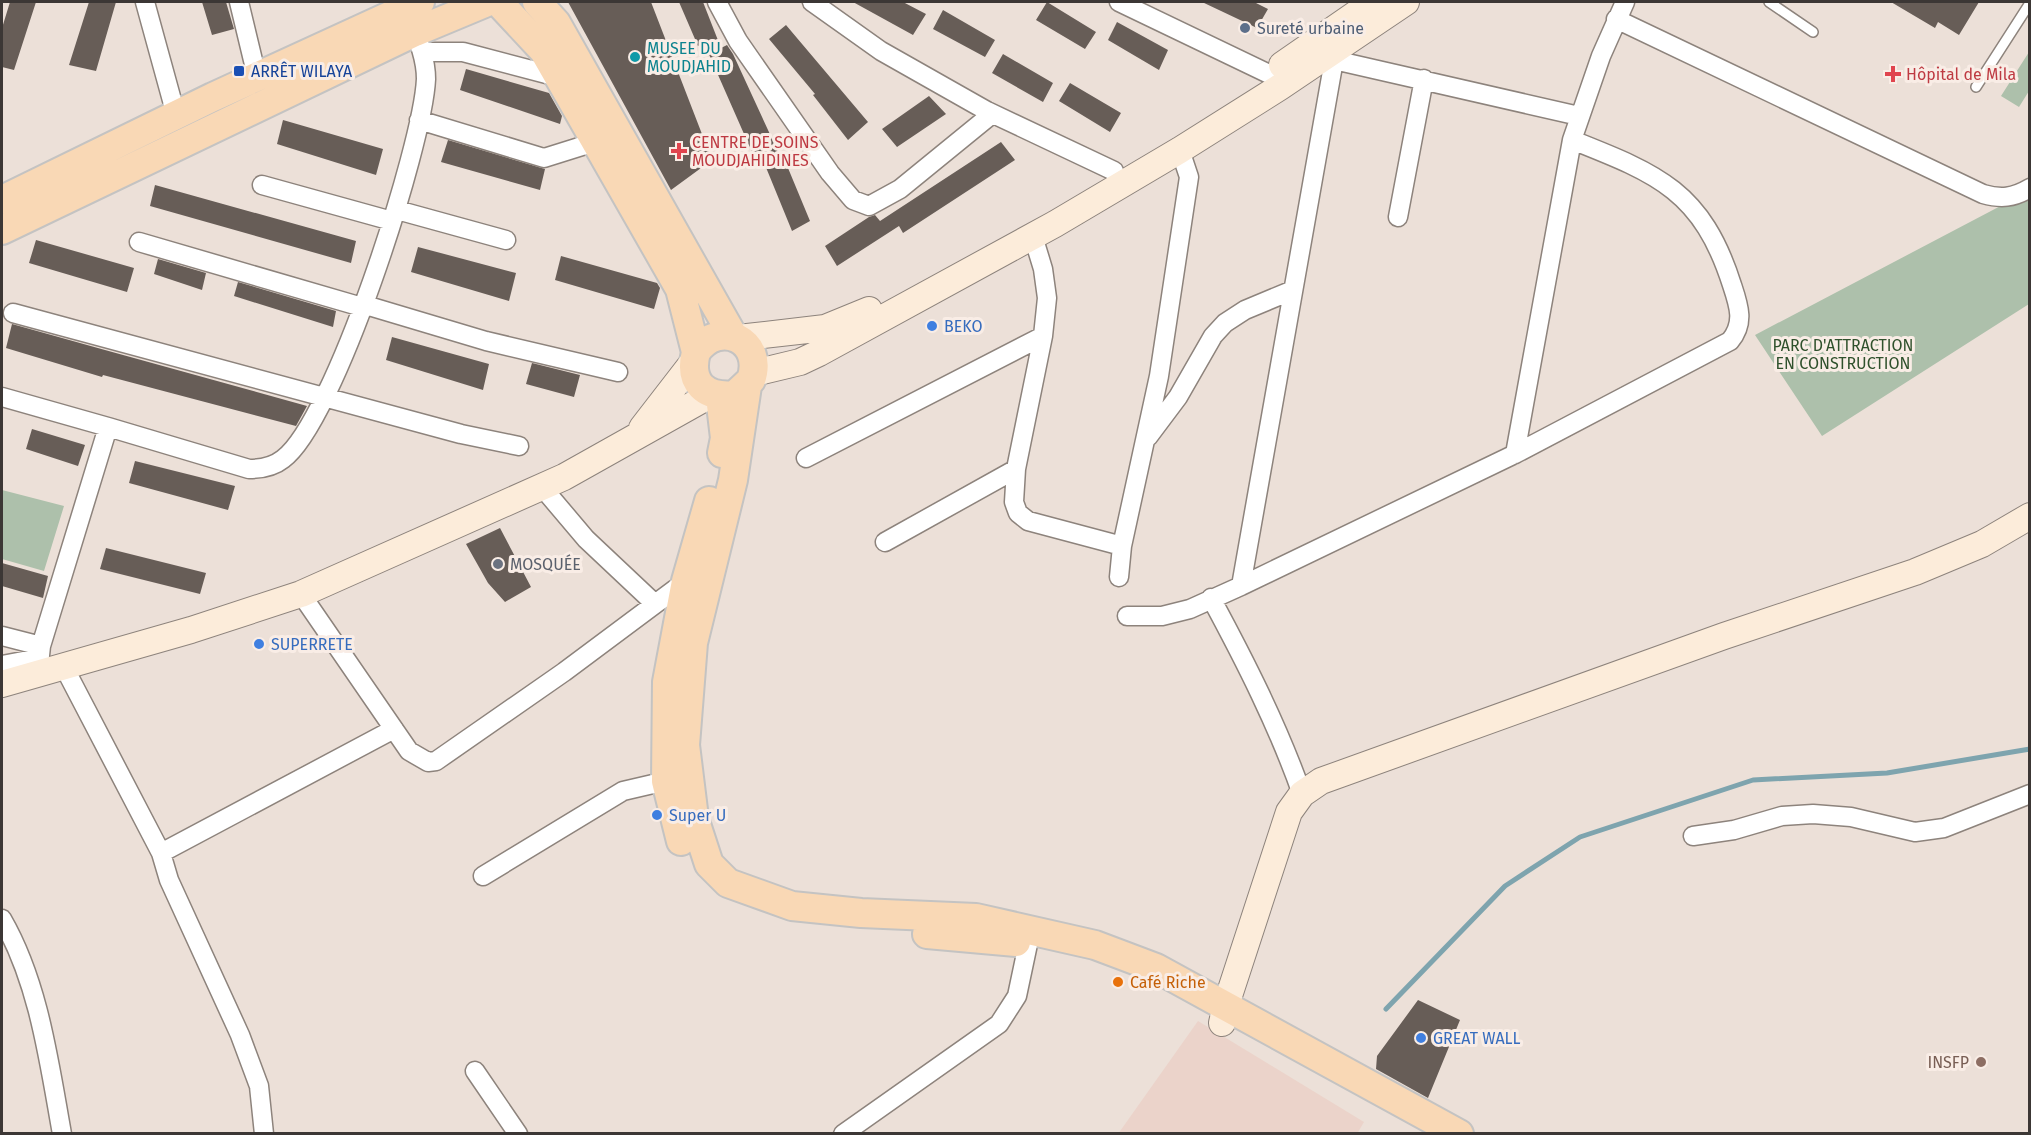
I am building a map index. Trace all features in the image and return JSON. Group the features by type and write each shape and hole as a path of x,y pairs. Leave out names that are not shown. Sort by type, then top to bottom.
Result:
{"main road":[{"path":"2,200 257,77 415,24 494,3 520,8 531,2"},
{"path":"537,2 556,22 736,337 748,347 754,359 733,480 693,643 685,745 694,818 709,864 728,883 792,906 861,913 976,918 1095,945 1156,968 1224,1014 1421,1134"},
{"path":"2,684 40,659 64,667 191,630 301,594 542,486 639,433 716,395 735,395 750,379 800,362 858,334 1180,150 1274,81 1373,2"},
{"path":"639,433 711,337 801,333 850,320 916,286 1274,81 1332,57 1406,2"},
{"path":"494,3 544,51 680,290 694,357 694,375 701,387 716,395"},
{"path":"2,230 415,24"},
{"path":"716,395 725,438 686,581 667,682 666,781 684,852 699,881 709,891 756,914 798,924 1028,944 1095,964 1163,993 1224,1014"},
{"path":"1224,1014 1289,812 1302,794 1321,781 1724,636 1915,572 1982,544 2030,516"},
{"path":"1263,1036 1459,1134"}],"street":[{"path":"146,2 176,115"},
{"path":"238,2 257,77"},
{"path":"717,2 738,41 820,160 853,200 869,206 900,189 992,114"},
{"path":"812,2 881,51 992,114 1114,171"},
{"path":"1119,2 1274,81"},
{"path":"1515,454 1572,140 1579,116 1624,2"},
{"path":"1616,19 1983,194 2001,199 2017,196 2030,188"},
{"path":"415,24 463,52 558,77"},
{"path":"2,397 249,469 265,469 284,459 300,440 326,397 394,215 419,120 426,77 415,24"},
{"path":"1241,586 1332,57 1579,116"},
{"path":"1398,217 1424,79"},
{"path":"419,120 544,158 595,141"},
{"path":"1127,616 1162,616 1190,609 1241,586 1515,454 1730,342 1737,333 1740,320 1726,267 1697,213 1677,192 1654,175 1572,140"},
{"path":"1119,577 1122,546 1142,445 1159,376 1189,177 1180,150"},
{"path":"262,185 506,240"},
{"path":"1033,236 1043,269 1047,298 1043,336 1016,469 1014,502 1017,513 1028,520 1122,546"},
{"path":"139,242 486,341 618,372"},
{"path":"1142,445 1178,397 1213,336 1225,323 1245,310 1293,290"},
{"path":"13,313 461,434 519,446"},
{"path":"806,458 1043,336"},
{"path":"40,659 108,427"},
{"path":"885,542 1016,469"},
{"path":"542,486 586,539 654,603"},
{"path":"301,594 394,729 416,757 428,762 436,761 564,672 686,581"},
{"path":"1211,598 1246,663 1292,763 1302,794"},
{"path":"2,636 40,659"},
{"path":"2,665 40,659"},
{"path":"64,667 161,853 169,880 240,1035 255,1076 264,1134"},
{"path":"161,853 394,729"},
{"path":"483,876 623,791 666,781"},
{"path":"1693,836 1734,830 1782,816 1813,814 1851,818 1915,832 1944,828 2030,794"},
{"path":"2,919 15,943 40,1021 62,1134"},
{"path":"843,1134 999,1024 1017,996 1028,944"},
{"path":"475,1071 518,1134"}],"lane":[{"path":"1769,2 1813,32"},
{"path":"1976,87 2030,3"}],"shaded area":[{"path":"1198,1021 1364,1122 1357,1134 1118,1134"}],"green space":[{"path":"2029,52 2029,91 2019,107 2001,96"},
{"name":"PARC D'ATTRACTION EN CONSTRUCTION","path":"2029,191 2029,304 1822,436 1755,335"},
{"path":"2,490 64,506 44,571 2,559"}],"building":[{"path":"10,2 36,2 14,70 2,67 2,28"},
{"path":"89,2 116,2 96,71 69,65"},
{"path":"202,2 226,2 234,29 212,35"},
{"name":"MUSEE DU MOUDJAHID","path":"568,2 651,2 712,160 671,190"},
{"path":"679,2 703,2 721,48 727,45 733,54 786,169 788,168 810,221 792,231 765,165 759,168 704,43 698,46"},
{"path":"853,2 903,2 926,14 913,35"},
{"path":"1047,2 1096,32 1085,49 1036,20"},
{"path":"1202,2 1254,2 1268,9 1257,28"},
{"path":"1891,2 1979,2 1959,35 1938,22 1935,28"},
{"path":"943,10 995,40 985,57 933,29"},
{"path":"1117,22 1168,50 1159,70 1108,40"},
{"path":"786,25 868,122 848,140 813,95 815,94 769,39"},
{"path":"1003,54 1053,83 1043,102 992,73"},
{"path":"466,69 549,93 562,116 560,124 460,90"},
{"path":"1070,83 1121,113 1110,132 1059,101"},
{"path":"929,96 946,114 897,147 882,129"},
{"path":"283,120 383,149 376,175 277,144"},
{"path":"448,140 545,169 540,190 441,162"},
{"path":"1001,142 1015,160 903,233 899,226 837,266 825,246 869,217 875,215 880,221"},
{"path":"155,185 356,241 351,263 150,206"},
{"path":"36,240 134,268 127,292 29,263"},
{"path":"418,247 516,273 509,301 411,272"},
{"path":"561,256 657,283 660,288 654,309 555,280"},
{"path":"158,259 206,273 202,290 154,274"},
{"path":"238,282 336,311 333,327 234,296"},
{"path":"12,324 307,406 296,426 103,375 102,377 6,348"},
{"path":"392,337 489,364 483,390 386,360"},
{"path":"532,363 580,375 574,397 526,384"},
{"path":"32,429 85,445 78,466 26,449"},
{"path":"135,461 235,486 228,510 129,483"},
{"name":"MOSQUÉE","path":"500,528 531,587 505,602 488,583 466,544"},
{"path":"106,548 206,573 200,594 100,569"},
{"path":"2,563 48,576 43,598 2,586"},
{"name":"GREAT WALL","path":"1418,1000 1460,1020 1428,1098 1376,1069 1377,1056"}],"waterway":[{"path":"1386,1009 1505,886 1580,837 1753,780 1887,773 2030,749"}],"place":[{"name":"Sureté urbaine","path":"1245,28"},
{"name":"MUSEE DU MOUDJAHID","path":"635,57"},
{"name":"ARRÊT WILAYA","path":"239,71"},
{"name":"Hôpital de Mila","path":"1893,74"},
{"name":"CENTRE DE SOINS MOUDJAHIDINES","path":"679,151"},
{"name":"BEKO","path":"932,326"},
{"name":"MOSQUÉE","path":"498,564"},
{"name":"SUPERRETE","path":"259,644"},
{"name":"Super U","path":"657,815"},
{"name":"Café Riche","path":"1118,982"},
{"name":"GREAT WALL","path":"1421,1038"},
{"name":"INSFP","path":"1981,1062"}]}
